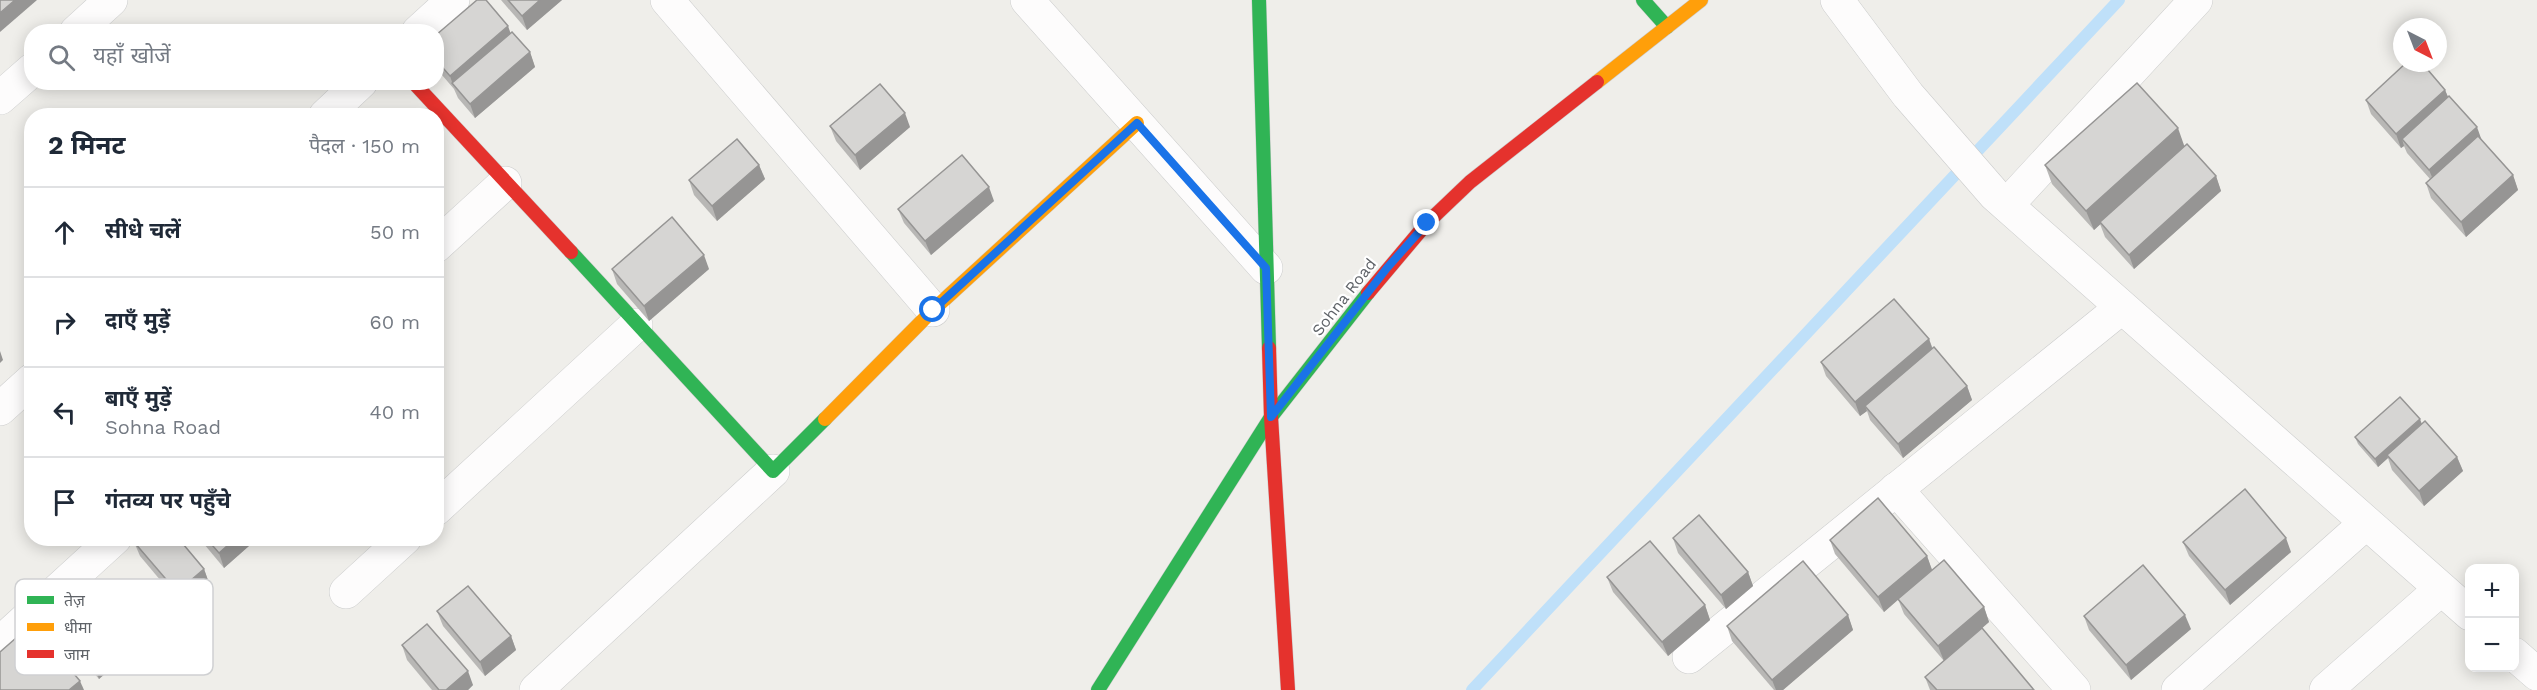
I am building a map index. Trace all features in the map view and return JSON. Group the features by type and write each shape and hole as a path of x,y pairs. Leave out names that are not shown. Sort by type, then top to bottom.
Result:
{"street":[{"path":"427,24 453,0"},
{"path":"667,0 933,310"},
{"path":"1027,0 1266,268"},
{"path":"1259,0 1271,417 1288,690"},
{"path":"1643,0 1667,27"},
{"path":"1838,0 1908,95 2001,200 2465,610"},
{"path":"2001,200 2196,0"},
{"path":"84,24 107,1"},
{"name":"Sohna Road","path":"1098,690 1271,417 1387,268 1427,223 1470,182 1697,1"},
{"path":"0,98 24,77"},
{"path":"333,108 353,90"},
{"path":"420,90 437,108"},
{"path":"444,116 773,471"},
{"path":"536,690 773,471 933,310 1137,123"},
{"path":"444,239 505,183"},
{"path":"1689,657 2121,308"},
{"path":"444,502 636,325"},
{"path":"0,409 24,387"},
{"path":"1896,489 2074,690"},
{"path":"2178,690 2366,523"},
{"path":"70,579 106,546"},
{"path":"346,592 396,546"},
{"path":"2326,690 2441,589"},
{"path":"0,643 15,629"},
{"path":"2519,658 2537,674"}],"building":[{"path":"0,0 15,0 0,13"},
{"path":"477,0 486,0 508,26 450,76 444,69 444,28"},
{"path":"508,0 540,0 522,16"},
{"path":"512,32 530,52 470,104 452,83"},
{"path":"2396,72 2430,72 2445,90 2396,134 2366,100"},
{"path":"2137,83 2178,128 2086,211 2045,165"},
{"path":"880,84 905,113 855,155 830,126"},
{"path":"2449,96 2477,127 2429,170 2402,139"},
{"path":"2478,136 2513,175 2461,222 2426,183"},
{"path":"737,139 759,165 712,206 689,180"},
{"path":"2187,144 2216,176 2129,255 2100,222"},
{"path":"962,155 989,187 925,241 898,209"},
{"path":"672,217 704,255 644,306 612,269"},
{"path":"1894,299 1929,339 1855,402 1821,362"},
{"path":"1934,347 1967,386 1898,444 1865,406"},
{"path":"2400,397 2420,419 2375,459 2355,437"},
{"path":"2425,421 2457,457 2419,491 2387,455"},
{"path":"2245,489 2286,538 2225,590 2183,542"},
{"path":"1878,498 1927,556 1878,597 1830,540"},
{"path":"1699,515 1748,572 1721,595 1673,538"},
{"path":"1650,541 1705,605 1662,642 1607,577"},
{"path":"137,546 185,546 204,569 192,579 166,579"},
{"path":"213,546 227,546 219,553"},
{"path":"1944,560 1984,607 1938,646 1898,599"},
{"path":"1803,561 1848,615 1772,680 1727,626"},
{"path":"2143,565 2185,615 2126,665 2084,616"},
{"path":"468,586 511,636 480,662 437,611"},
{"path":"427,624 468,671 446,690 439,690 402,645"},
{"path":"1982,628 2034,690 1937,690 1925,677"},
{"path":"15,639 15,675 75,675 80,681 69,690 0,690 0,652"}],"waterway":[{"path":"1472,690 2119,0"}],"traffic: fast":[{"path":"1259,0 1269,348"},
{"path":"1643,0 1667,27"},
{"path":"571,252 773,471 825,419"},
{"path":"1098,690 1271,417 1368,293"}],"traffic: slow":[{"path":"1597,82 1701,0"},
{"path":"825,419 933,310 1137,123"}],"traffic: jam":[{"path":"1368,293 1427,223 1470,182 1597,82"},
{"path":"420,90 437,108"},
{"path":"444,115 571,252"},
{"path":"1269,348 1271,417 1288,690"}],"route":[{"path":"933,310 1137,123 1266,268 1271,417 1387,268 1427,223"}]}
